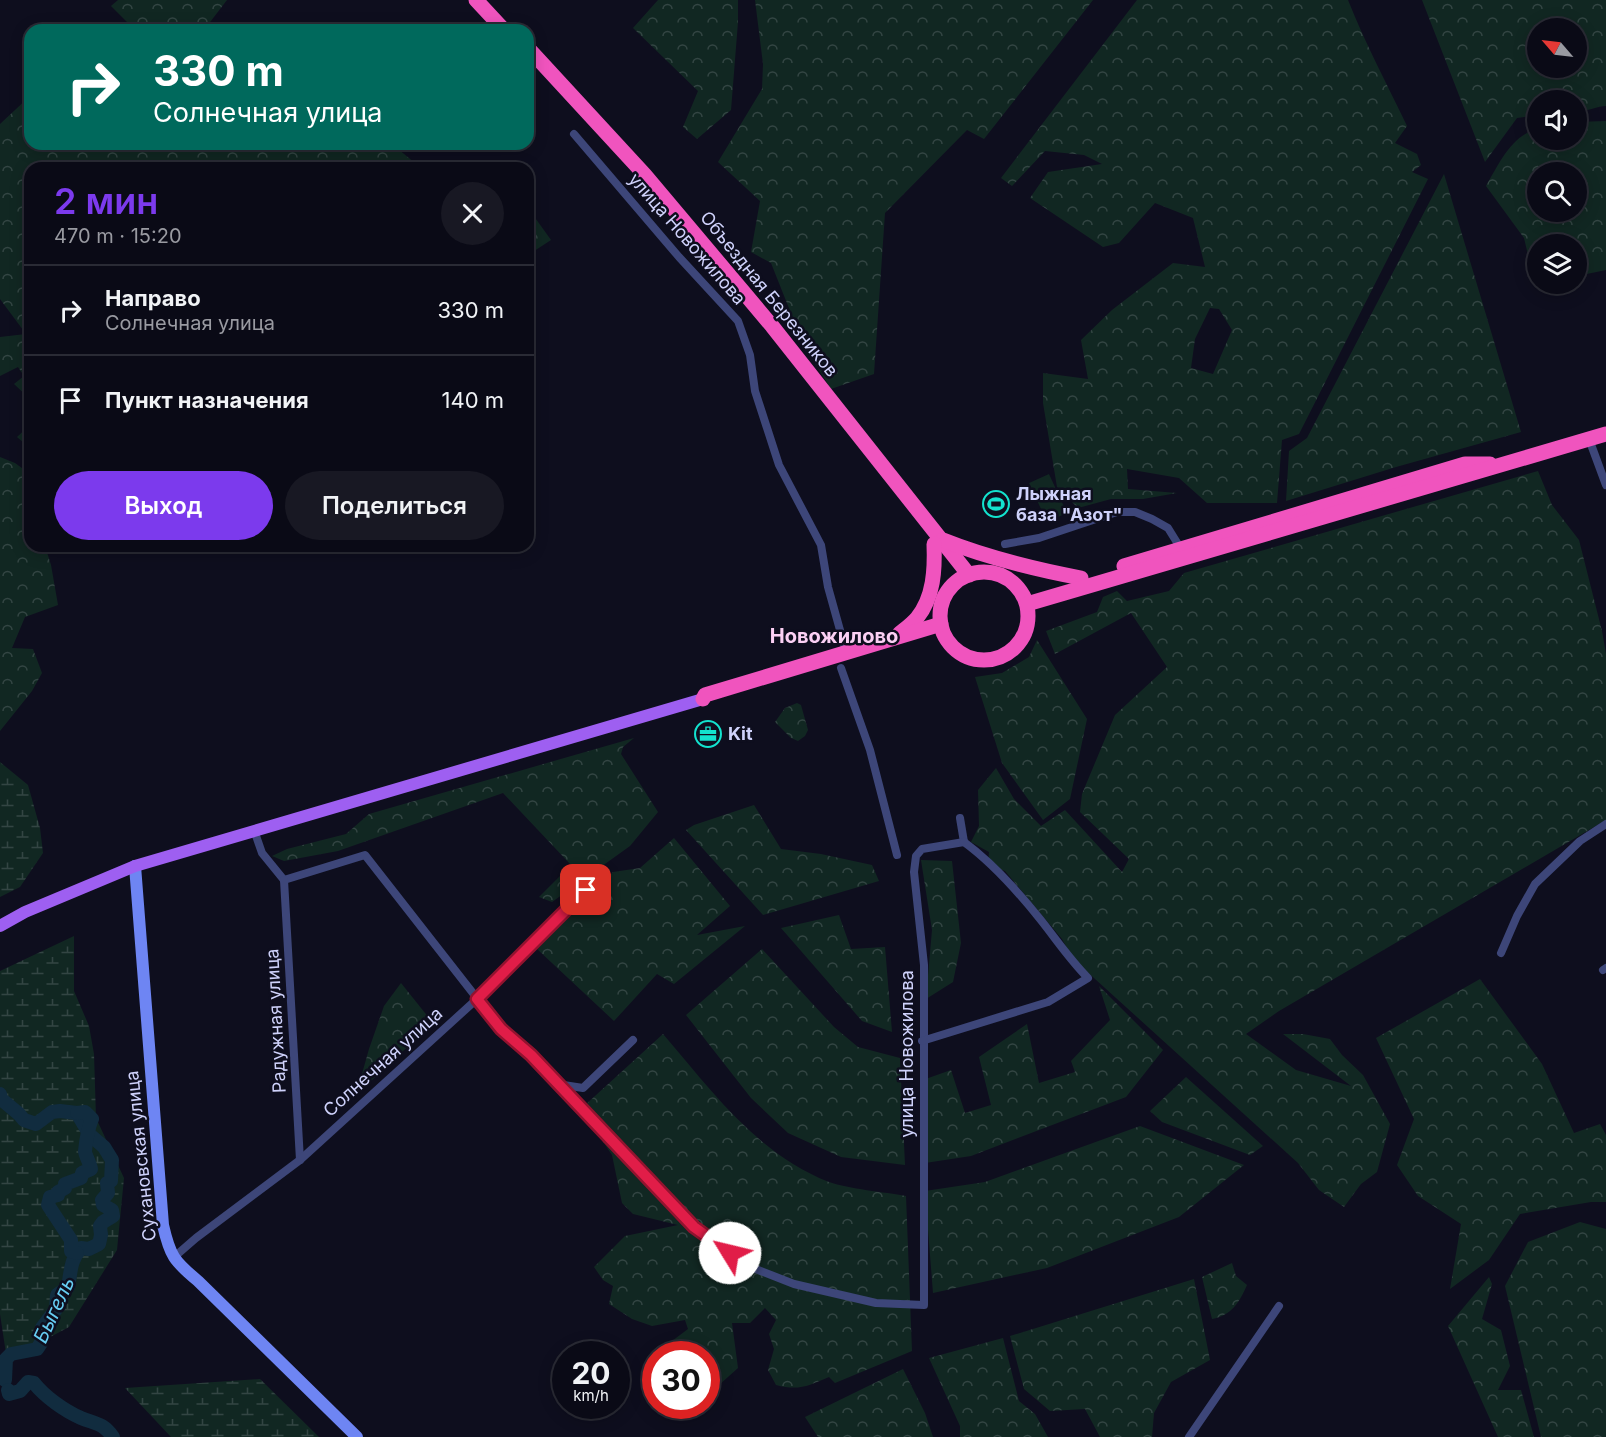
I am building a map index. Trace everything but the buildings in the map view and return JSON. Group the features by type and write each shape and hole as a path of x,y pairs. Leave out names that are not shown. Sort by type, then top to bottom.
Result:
{"highway":[{"path":"476,0 498,24"},
{"path":"484,0 506,24"},
{"name":"Объездная Березников","path":"534,55 645,175 772,326 937,542"},
{"name":"Объездная Березников","path":"534,63 776,339 965,577"},
{"path":"1025,600 1606,434"},
{"path":"1025,600 1082,578 1465,464 1505,464"},
{"path":"895,638 918,617 930,592 937,542 1031,568 1082,578"},
{"path":"988,573 1002,576 1014,584 1025,600 1027,624 1022,637 1007,653 994,658 980,660 966,656 954,648 942,627 943,601 950,589 965,577 988,573"},
{"path":"702,699 705,694 895,638 942,627"},
{"path":"702,699 942,627"}],"main road":[{"path":"0,926 25,912 135,866 702,699"}],"street":[{"name":"улица Новожилова","path":"574,134 679,257 738,321 750,355 755,391 778,465 821,545 828,587 845,648"},
{"path":"1590,439 1606,485"},
{"path":"1005,544 1039,538 1117,512 1136,512 1167,528 1181,549"},
{"path":"841,668 870,750 897,855"},
{"path":"922,1041 1048,1002 1088,978 1039,918 978,852 964,842 960,818"},
{"path":"1501,953 1517,916 1535,884 1580,841 1606,824"},
{"path":"254,830 262,853 284,880 365,855 501,1029 531,1055 557,1084 583,1088 633,1040"},
{"name":"улица Новожилова","path":"557,1084 694,1227 748,1266 794,1284 876,1303 924,1305 922,1041 924,965 914,872 916,856 922,849 964,842"},
{"name":"Сухановская улица","path":"135,866 163,1225 168,1248 173,1258 357,1437"},
{"name":"Солнечная улица","path":"173,1258 300,1160 477,999 602,874"},
{"name":"Радужная улица","path":"284,880 300,1160"},
{"path":"1189,1437 1279,1305"}],"green space":[{"path":"118,0 227,0 209,24 129,24 111,6"},
{"path":"658,0 738,0 731,110 697,139 683,127 698,91 633,28"},
{"path":"755,0 1093,0 984,139 967,130 885,213 874,374 831,389 804,346 771,263 751,252 760,201 718,162 762,89 763,64"},
{"path":"1137,0 1348,0 1407,126 1395,143 1417,154 1421,165 1412,172 1428,179 1299,434 1282,440 1277,503 1207,503 1179,478 1127,469 1128,489 1177,493 1143,499 1111,499 1078,508 1057,487 1043,403 1043,373 1088,379 1081,340 1112,310 1173,263 1205,267 1193,218 1155,203 1119,243 1103,247 1030,198 1048,172 1102,164 1084,155 1045,151 1012,186 1001,178","holes":["1210,308 1219,309 1232,330 1213,374 1191,368 1195,339"]},
{"path":"1422,0 1606,0 1606,106 1587,110 1587,90 1527,90 1527,116 1517,118 1485,162"},
{"path":"24,102 24,150 399,150 414,162 24,162 24,331 0,299 0,124"},
{"path":"1606,121 1606,270 1587,274 1587,234 1527,234 1527,251 1524,238 1486,186 1513,144 1527,134 1527,150 1587,150 1587,122"},
{"path":"1444,174 1521,432 1286,501 1289,451 1307,438"},
{"path":"534,216 551,240 534,251"},
{"path":"24,334 24,376 18,367 0,376 0,337"},
{"path":"24,376 24,393 14,384"},
{"path":"24,431 24,443 17,437"},
{"path":"0,457 24,470 24,552 47,552 58,605 25,617 12,648 33,649 42,673 32,691 0,731"},
{"path":"1538,471 1552,505 1579,540 1602,631 1606,654 1606,820 1279,1011 1246,1034 1296,1070 1351,1086 1283,1034 1303,1034 1330,1039 1342,1055 1363,1075 1390,1124 1377,1172 1361,1184 1344,1207 1319,1190 1298,1163 1073,959 1062,939 1005,871 988,865 989,852 971,842 979,826 978,790 996,768 1014,799 1041,826 1065,810 1122,872 1129,859 1080,812 1082,794 1115,715 1167,667 1131,613 1055,654 1046,631 1097,612 1103,597 1117,591 1127,601 1169,591 1184,573"},
{"path":"1049,474 1067,513 1047,522 1029,483"},
{"path":"1037,640 1087,719 1070,799 1043,820 1002,763 975,677 1002,673 1029,657"},
{"path":"797,703 801,705 808,730 805,736 798,741 791,738 775,722 785,708"},
{"path":"634,738 623,747 621,754 658,812 630,846 552,902 539,897 571,865 503,793 338,851 284,861 272,856 287,849 346,834 369,814"},
{"path":"0,762 28,785 40,828 43,853 20,887 0,897"},
{"path":"754,805 781,849 821,854 872,865 879,881 763,915 686,830 694,825"},
{"path":"674,838 730,906 697,935 745,926 674,984 657,974 614,1021 537,949 613,872 640,868"},
{"path":"921,860 952,861 961,943 953,982 926,999 932,930"},
{"path":"839,915 851,949 885,947 892,1032 862,1021 781,928"},
{"path":"74,936 74,991 89,1026 94,1054 96,1118 124,1178 117,1250 69,1327 7,1360 0,1314 0,971"},
{"path":"762,949 834,1027 858,1047 900,1058 905,1165 841,1157 788,1133 751,1098 686,1015"},
{"path":"1480,979 1542,1064 1574,1133 1600,1124 1606,1135 1606,1202 1591,1202 1520,1214 1489,1260 1450,1289 1461,1224 1418,1196 1397,1165 1414,1119 1376,1038"},
{"path":"401,983 433,1023 356,1095 384,1006"},
{"path":"1099,986 1163,1050 1126,1097 971,1156 925,1163 920,1081 951,1070 965,1113 991,1105 979,1057 1027,1024 1039,1083 1075,1072 1071,1061 1110,1020"},
{"path":"663,1034 737,1119 780,1155 803,1170 829,1182 906,1196 912,1351 835,1383 829,1377 803,1387 791,1388 776,1385 768,1370 774,1349 769,1334 776,1320 765,1308 750,1323 732,1323 738,1368 720,1384 720,1341 672,1341 688,1329 685,1320 652,1326 632,1319 609,1304 613,1286 603,1280 594,1267 625,1236 678,1225 633,1214 622,1203 612,1155 593,1127 584,1106"},
{"path":"1186,1077 1263,1146 1250,1155 1162,1122 1150,1111"},
{"path":"1140,1126 1244,1165 1179,1217 1047,1268 933,1293 925,1191 985,1182"},
{"path":"1580,1222 1606,1229 1606,1437 1541,1437 1505,1286 1528,1242"},
{"path":"1232,1263 1236,1276 1247,1285 1230,1311 1212,1319 1202,1277"},
{"path":"1489,1277 1492,1284 1482,1319 1501,1330 1510,1366 1498,1390 1521,1390 1534,1437 1498,1437 1448,1326"},
{"path":"1194,1279 1210,1360 1171,1382 1154,1413 1152,1437 1100,1437 1085,1409 1050,1411 1024,1389 1010,1336"},
{"path":"1003,1338 1019,1401 1035,1414 1048,1437 960,1437 960,1426 929,1358"},
{"path":"903,1369 925,1413 933,1437 818,1437 805,1417"},
{"path":"260,1379 319,1437 171,1437 125,1388"}],"waterway":[{"name":"Быгель","path":"0,1094 1,1099 24,1120 36,1124 52,1112 77,1113 90,1135 104,1147 112,1160 111,1181 107,1183 108,1193 102,1200 103,1205 112,1210 113,1216 100,1226 99,1244 89,1249 81,1248 75,1257 68,1287 57,1295 56,1309 42,1328 41,1343 37,1349 11,1354 6,1359 5,1380"},
{"name":"Быгель","path":"77,1113 85,1112 92,1119 85,1151 91,1169 82,1173 81,1178 65,1184 65,1188 58,1192 58,1195 50,1197 48,1205 71,1240 71,1251 77,1253"},
{"name":"Быгель","path":"8,1390 9,1394 20,1391 28,1382 34,1383 62,1408 102,1426 113,1437"}],"place":[{"name":"Лыжная база \"Азот\"","path":"996,504"},
{"name":"Kit","path":"708,734"}],"district":[{"name":"Новожилово","path":"834,636"}],"route":[{"path":"586,890 477,999 501,1029 531,1055 694,1227 730,1253"}]}
